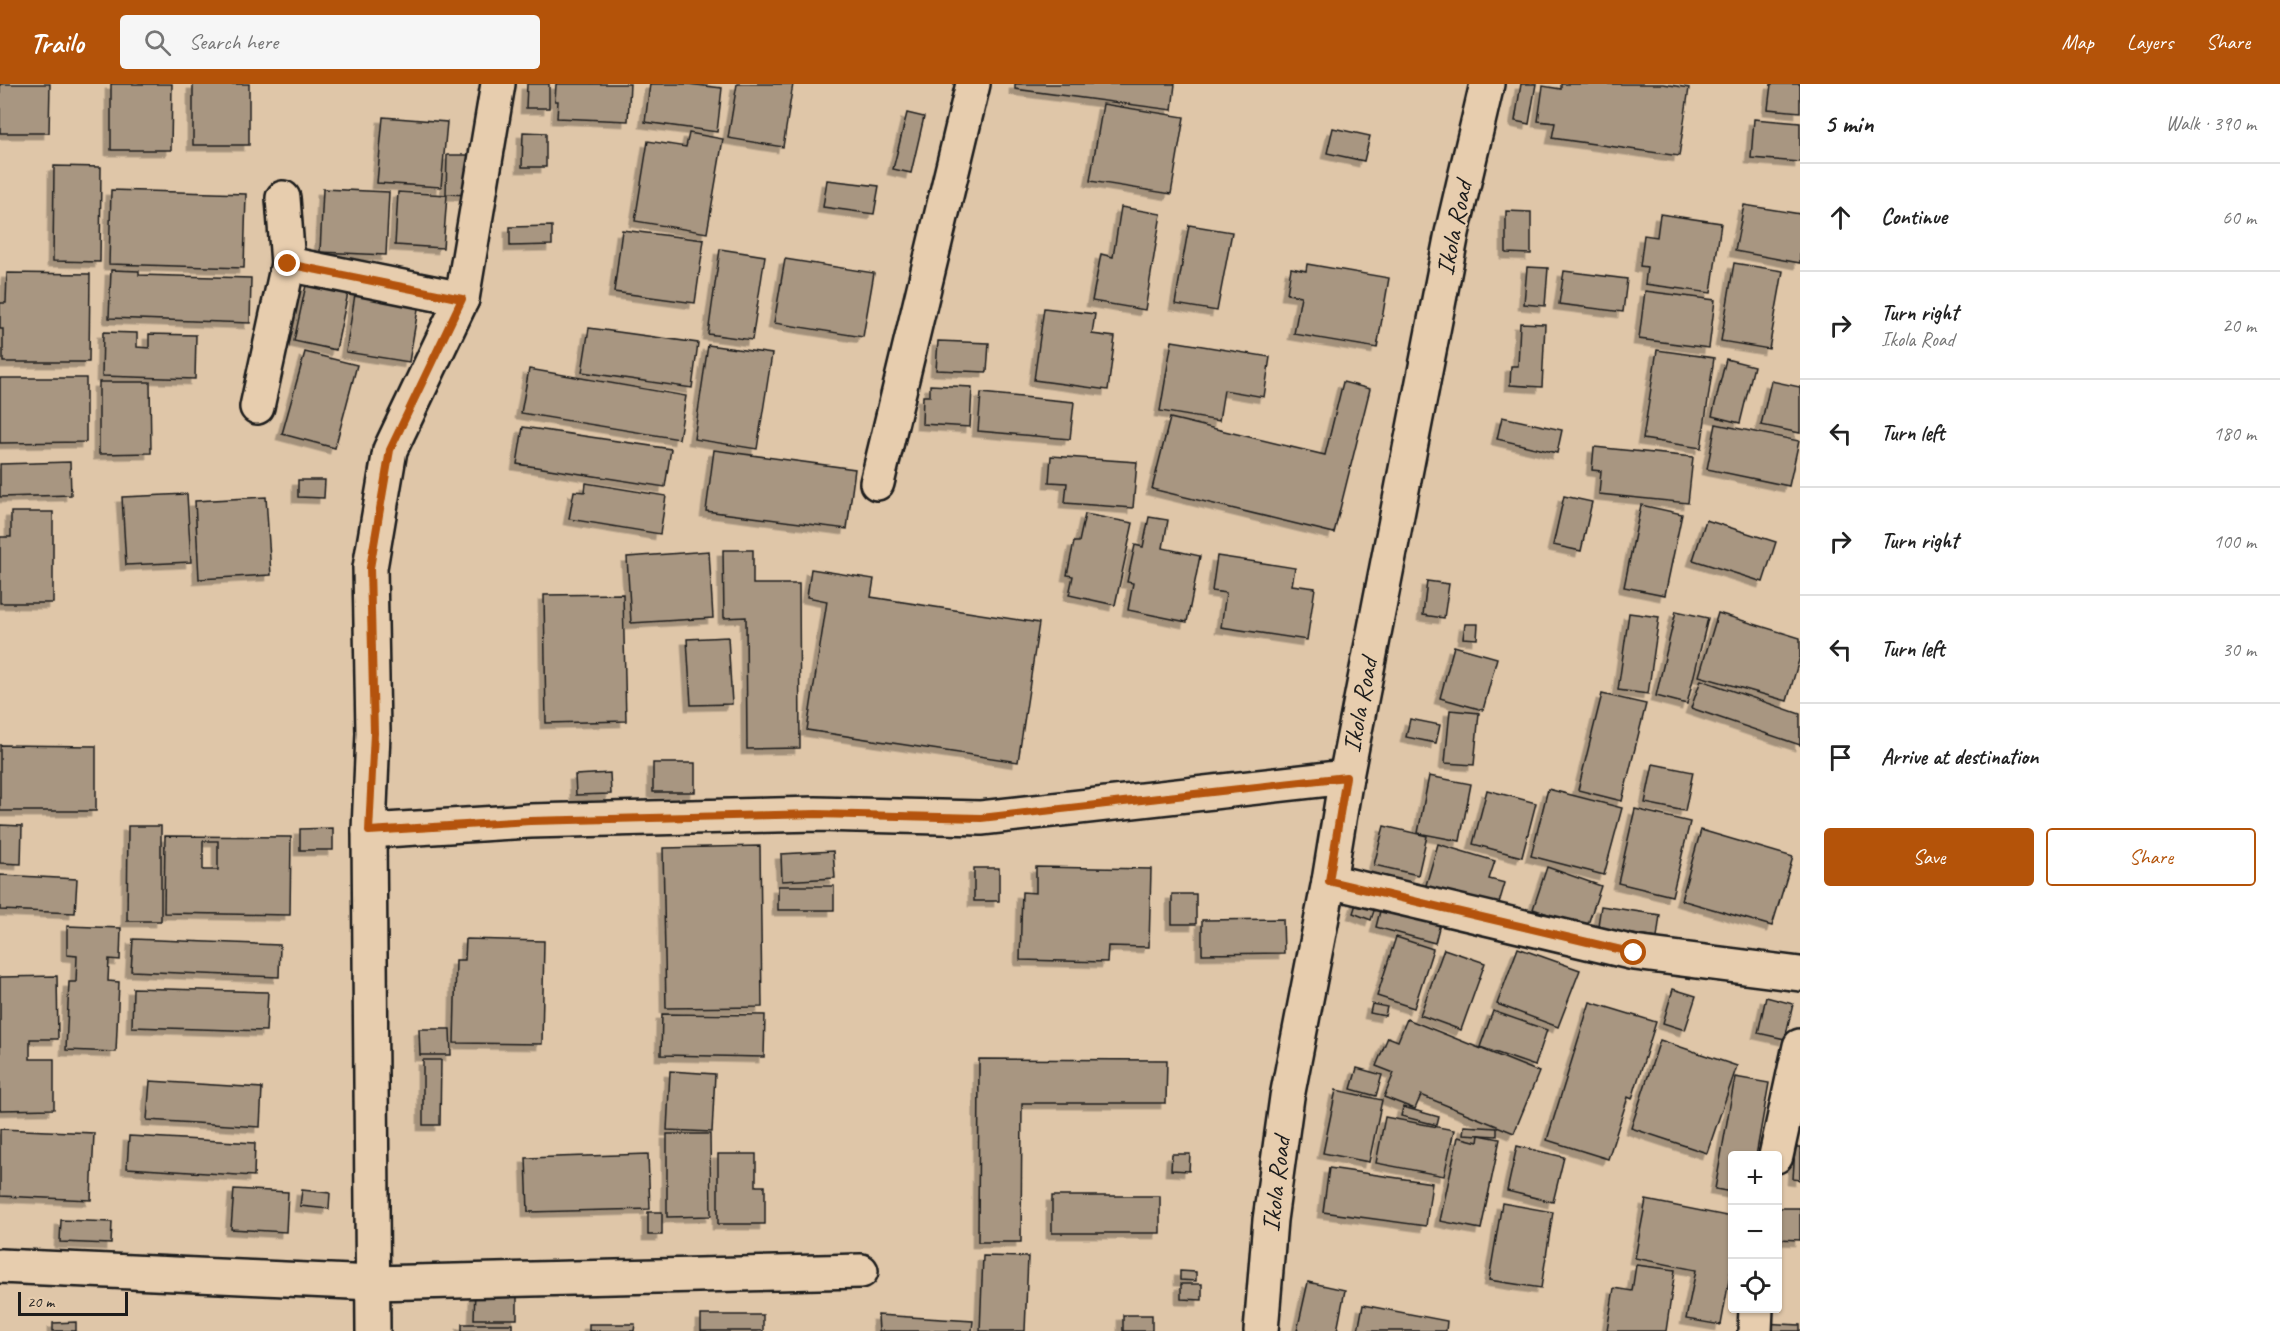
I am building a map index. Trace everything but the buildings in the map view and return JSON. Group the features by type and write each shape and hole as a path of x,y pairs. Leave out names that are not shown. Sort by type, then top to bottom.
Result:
{"street":[{"path":"373,1331 369,831 374,733 370,568 390,450 462,299 498,84"},
{"path":"877,483 973,84"},
{"name":"Ikola Road","path":"1261,1331 1270,1220 1287,1097 1329,881 1346,777 1452,232 1488,84"},
{"path":"257,407 288,264 284,198"},
{"path":"288,264 462,299"},
{"path":"369,831 530,821 816,814 981,818 1346,777"},
{"path":"1329,881 1634,953 1800,974"},
{"path":"1777,1151 1800,1046"},
{"path":"0,1266 373,1283 861,1271"},
{"path":"1755,1331 1756,1313"}],"route":[{"path":"288,264 462,299 390,450 370,568 374,733 369,831 530,821 816,814 981,818 1346,777 1329,881 1634,953"}]}
